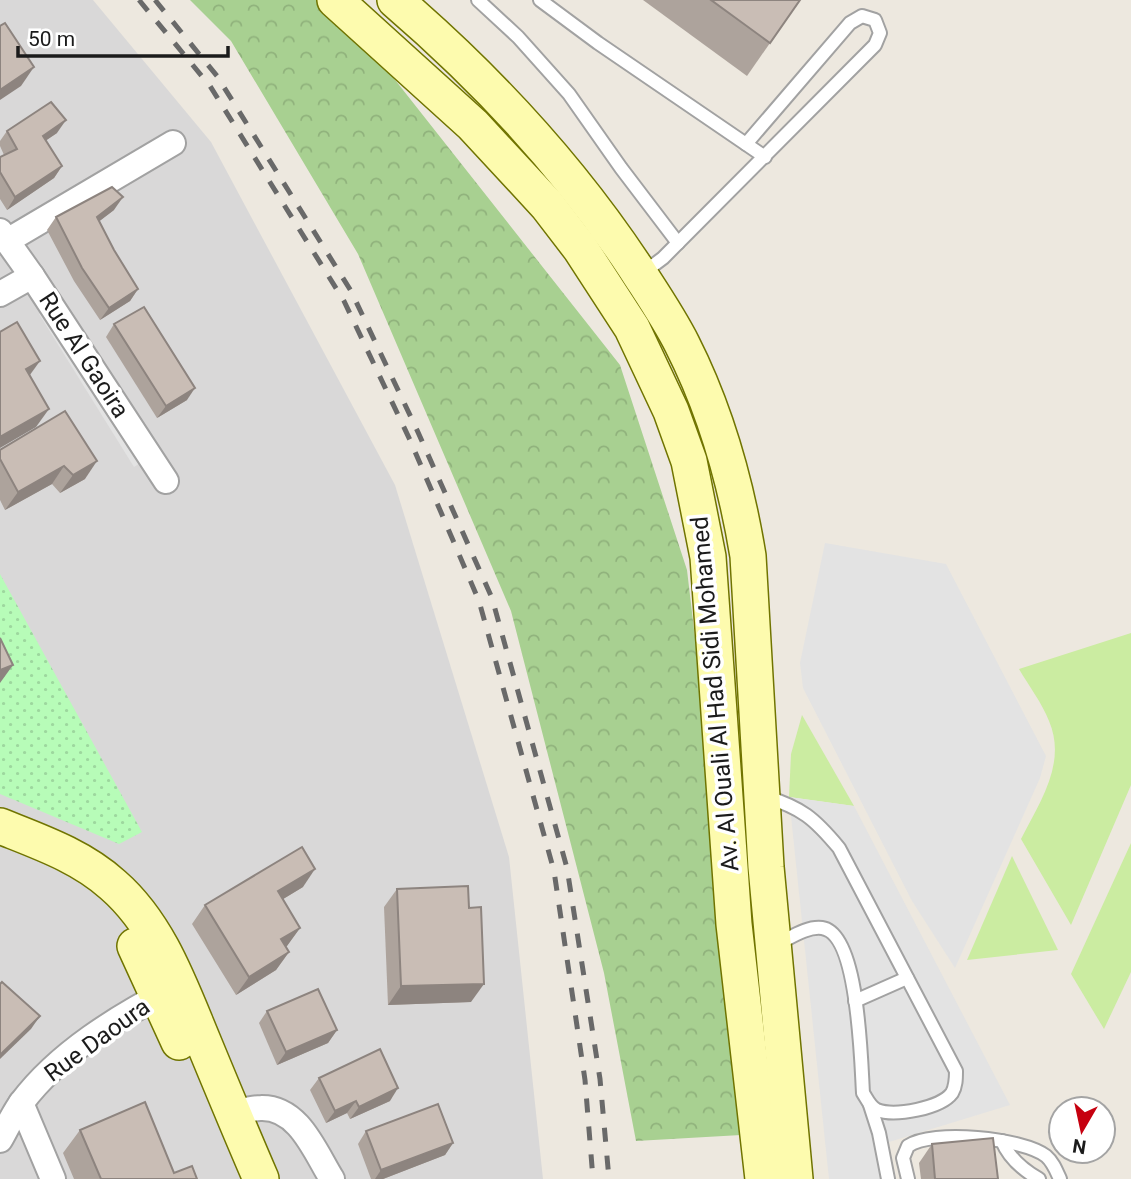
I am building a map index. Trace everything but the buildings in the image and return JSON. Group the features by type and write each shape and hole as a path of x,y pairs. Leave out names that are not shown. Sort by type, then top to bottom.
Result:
{"street":[{"name":"Av. Al Ouali Al Had Sidi Mohamed","path":"335,0 473,125 547,205 586,257 632,328 671,411 689,461 708,558 734,924 763,1179"},
{"name":"Av. Al Ouali Al Had Sidi Mohamed","path":"395,0 473,71 529,128 596,211 682,343 717,427 741,513 748,556 773,945 795,1179"},
{"path":"3,236 173,143"},
{"name":"Rue Al Gaoira","path":"3,236 32,275 166,481"},
{"path":"0,294 32,275"},
{"path":"0,826 75,858 114,885 131,902 150,928 169,990 241,1179"},
{"path":"0,848 60,872 99,900 124,927 136,948 169,990 233,1113 261,1179"},
{"name":"Rue Daoura","path":"0,1140 21,1104 51,1070 129,1012 169,990"},
{"path":"21,1104 53,1179"},
{"path":"233,1113 261,1108 286,1115 297,1123 332,1179"}],"lane":[{"path":"478,0 518,37 569,94 678,243"},
{"path":"540,0 765,157"},
{"path":"640,276 678,243 875,46 880,33 875,20 862,16 850,23 746,144"},
{"path":"763,796 806,813 818,822 839,848 956,1071 956,1085 950,1095 939,1103 915,1110 890,1112 877,1110 870,1105"},
{"path":"773,945 813,928 830,930 839,939 855,1001 863,1093 879,1133 888,1179"},
{"path":"855,1001 907,978"},
{"path":"908,1179 903,1158 913,1142 968,1136 1002,1141 1039,1151 1053,1163 1060,1179"},
{"path":"1002,1141 1005,1149 1018,1164 1039,1179"}],"shaded area":[{"path":"0,0 93,0 211,142 395,485 509,857 543,1179 0,1179"},
{"path":"47,311 142,462 134,467 39,314"},
{"path":"825,543 946,564 1046,756 1040,778 955,968 912,901 803,688 800,663"},
{"path":"789,797 854,806 1010,1105 889,1142 893,1179 829,1179"}],"green space":[{"path":"190,0 332,0 620,365 687,570 724,883 741,1135 636,1141 604,973 511,611 358,254 231,41"},
{"path":"0,574 142,832 119,844 0,794"},
{"path":"1131,633 1131,785 1071,925 1021,839 1049,782 1055,752 1054,737 1046,714 1019,669"},
{"path":"802,715 854,806 789,797 791,754"},
{"path":"1131,843 1131,972 1104,1029 1071,974"},
{"path":"1012,856 1058,950 967,960"}],"railway":[{"path":"139,0 210,86 344,301 410,440 479,601 554,871 585,1080 593,1179"},
{"path":"155,0 217,76 351,291 492,598 567,868 600,1079 609,1179"}]}
